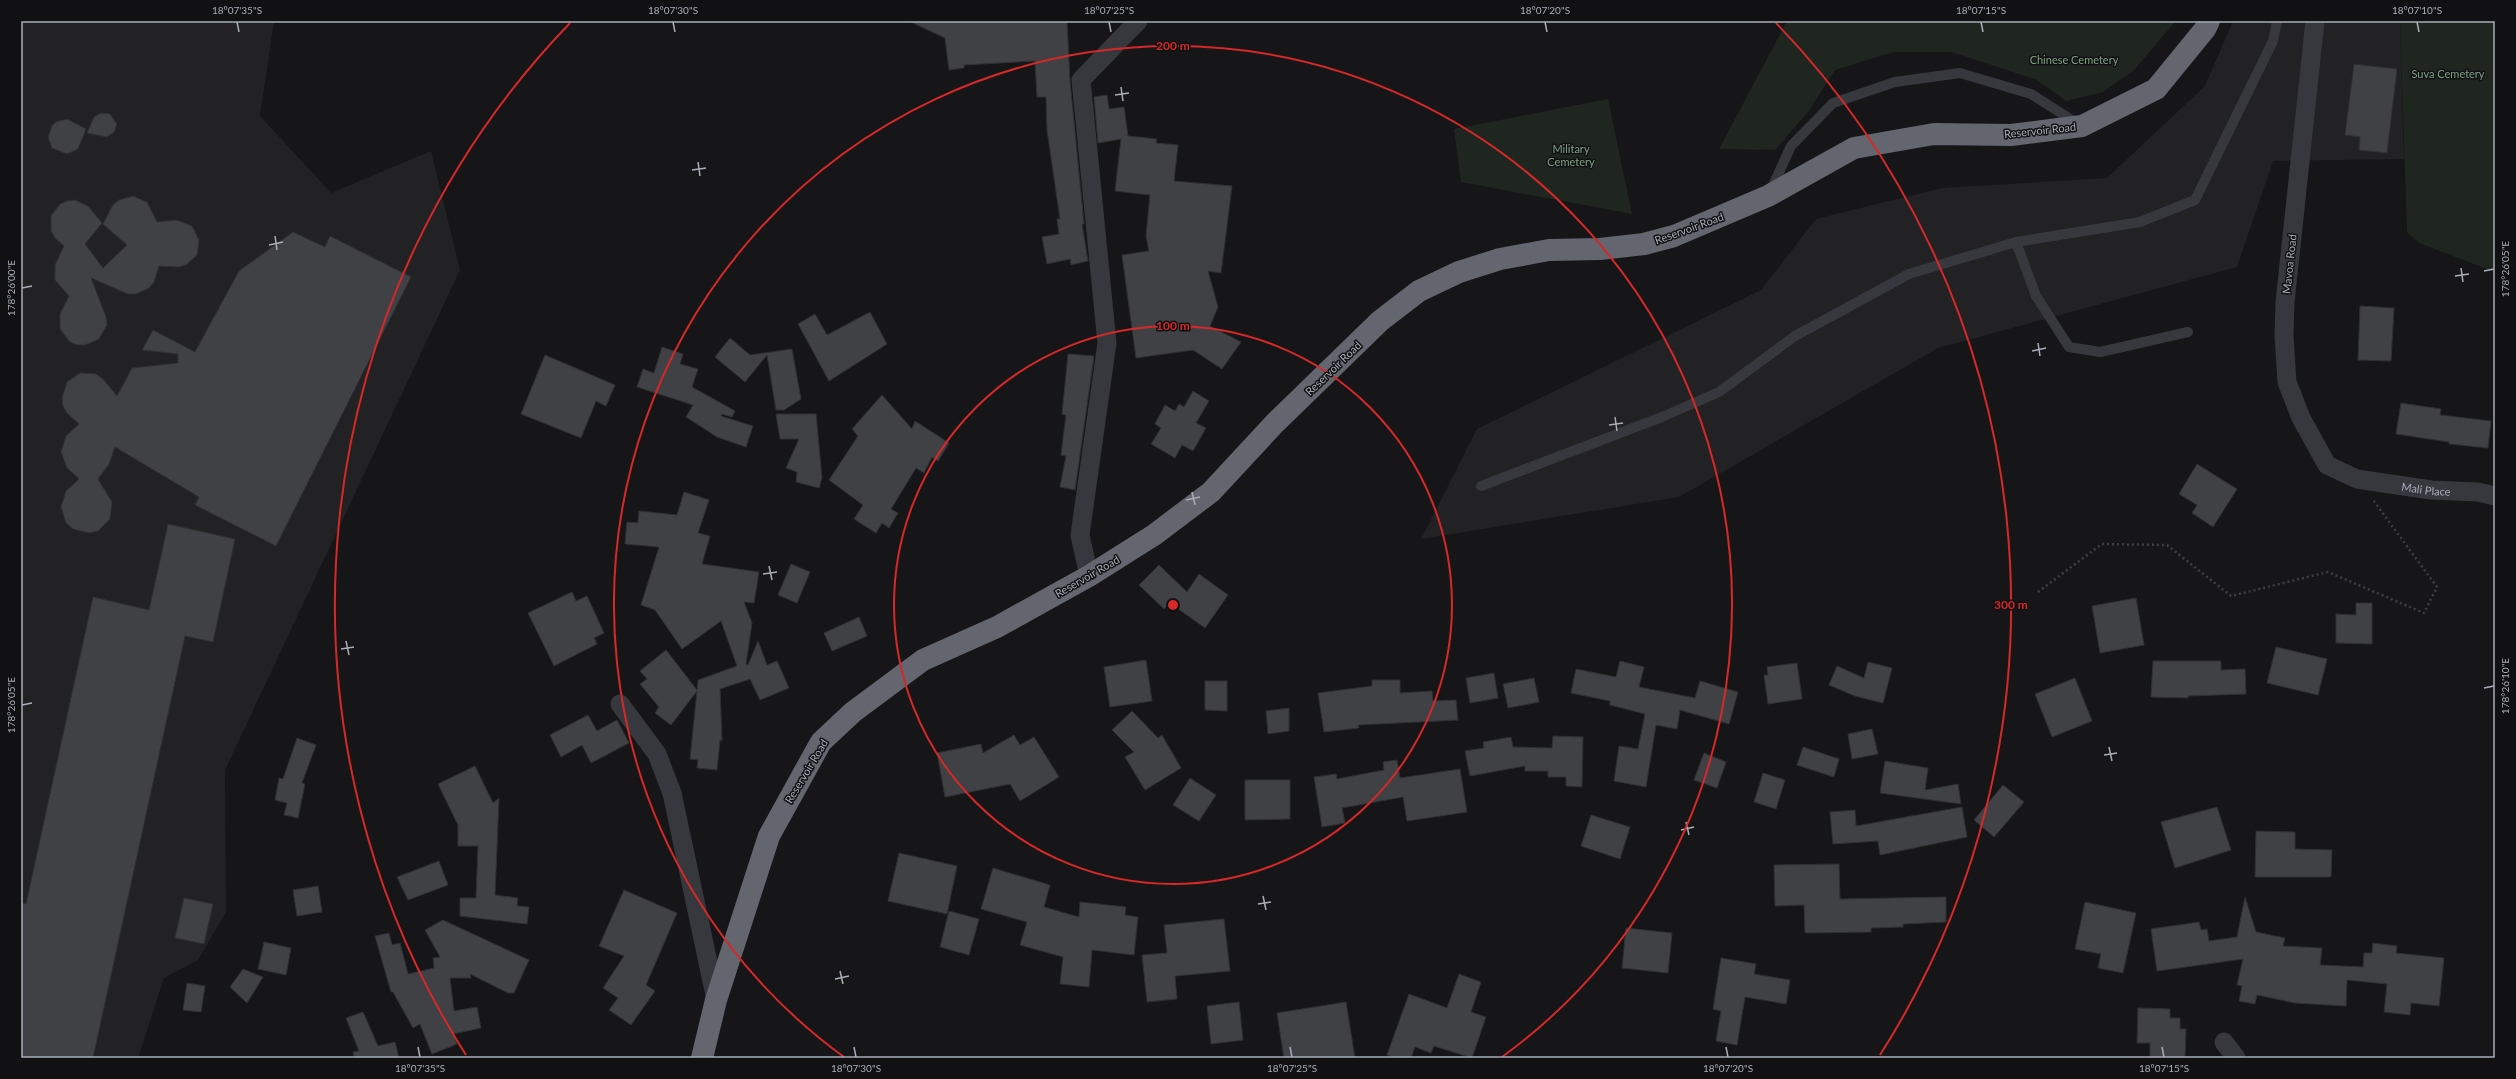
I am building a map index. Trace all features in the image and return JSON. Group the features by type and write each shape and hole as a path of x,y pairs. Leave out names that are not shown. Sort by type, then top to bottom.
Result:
{"highway":[{"name":"Reservoir Road","path":"702,1058 716,1000 769,836 821,742 853,712 923,660 997,627 1089,576 1154,535 1211,492 1275,424 1380,321 1419,291 1458,272 1500,259 1548,250 1600,249 1644,244 1674,236 1768,196 1854,148 1934,134 2011,135 2082,126 2156,89 2205,29 2209,21"}],"street":[{"path":"1089,576 1080,535 1107,344 1081,80 1138,21"},
{"name":"Mavoa Road","path":"2315,21 2286,302 2284,336 2287,382 2301,418 2327,465 2357,479"},
{"name":"Mali Place","path":"2357,479 2431,490 2478,492 2495,496"},
{"path":"620,704 657,754 672,793 716,1000"},
{"path":"2224,1042 2236,1058"}],"lane":[{"path":"1481,486 1662,417 1719,392 1795,336 1909,274 2016,242 2140,222 2195,200 2273,41 2277,21"},
{"path":"1768,196 1791,146 1833,103 1895,82 1960,73 2032,94 2082,126"},
{"path":"2016,242 2036,296 2070,347 2100,352 2188,332"}],"path":[{"path":"2038,592 2102,544 2167,545 2231,596 2328,572 2424,613 2437,587 2357,479"}],"shaded area":[{"path":"21,21 274,21 260,116 331,193 431,151 460,270 225,770 226,912 198,960 164,978 138,1058 21,1058"},
{"path":"2233,21 2400,21 2404,159 2273,161 2237,267 1938,348 1679,497 1421,539 1477,429 1761,290 1816,219 1942,188 2107,178 2205,86"}],"green space":[{"name":"Chinese Cemetery","path":"1787,21 2176,21 2133,71 2103,92 2066,101 2037,80 1952,52 1893,52 1835,70 1808,112 1775,150 1719,149"},
{"name":"Suva Cemetery","path":"2400,21 2495,21 2495,272 2419,243 2407,232"},
{"name":"Military Cemetery","path":"1608,99 1632,214 1461,182 1454,129"}],"building":[{"path":"909,21 1067,21 1070,81 1084,224 1082,224 1088,261 1071,265 1070,259 1047,264 1042,237 1059,234 1057,219 1060,219 1047,130 1046,97 1037,97 1035,61 964,65 964,68 949,70 945,38"},
{"path":"2354,64 2397,69 2387,153 2359,150 2360,137 2345,135"},
{"path":"1107,95 1109,109 1124,107 1128,136 1157,139 1156,143 1178,145 1174,181 1232,186 1221,273 1208,271 1218,307 1210,326 1241,342 1222,369 1193,350 1136,358 1122,255 1149,251 1146,236 1150,195 1115,191 1121,139 1098,143 1094,97"},
{"path":"101,113 110,114 117,124 114,132 107,137 87,133 94,117"},
{"path":"67,119 86,129 78,149 67,154 52,148 48,137 52,126 56,122"},
{"path":"133,196 147,202 157,222 177,220 192,226 199,240 197,255 186,265 178,267 159,266 154,282 149,288 136,294 128,294 91,278 106,317 107,325 99,339 85,345 77,345 70,342 60,329 60,314 69,296 55,280 55,265 64,246 55,238 51,231 51,216 60,204 67,201 75,200 88,206 102,223 85,244 103,268 127,245 103,224 113,205 119,200"},
{"path":"293,232 325,247 330,236 411,277 276,546 195,505 199,497 115,447 109,464 98,479 112,502 110,519 98,531 89,533 73,529 66,523 61,507 66,491 79,479 67,468 61,452 66,436 79,424 67,413 63,406 62,398 67,382 80,373 96,374 103,379 117,396 132,368 178,363 178,354 142,350 153,330 195,352 239,271"},
{"path":"2360,306 2394,308 2391,361 2358,360"},
{"path":"870,312 887,344 829,381 798,324 815,314 827,335"},
{"path":"730,338 750,355 792,349 801,399 784,410 776,410 767,355 745,382 715,357"},
{"path":"662,347 683,354 680,364 698,369 692,387 735,411 732,417 722,414 721,416 753,426 746,447 717,437 686,417 693,405 637,387 643,369 654,373"},
{"path":"1068,354 1094,356 1075,490 1060,487 1066,456 1061,455 1066,415 1062,414"},
{"path":"545,355 615,385 606,406 596,401 581,438 521,414"},
{"path":"1193,391 1209,401 1196,423 1206,428 1193,451 1182,445 1175,458 1151,444 1161,428 1155,424 1165,405 1175,411 1179,404 1184,407"},
{"path":"882,395 912,429 915,421 949,443 938,461 932,457 924,473 916,468 891,509 898,513 889,528 882,523 876,533 854,519 863,505 829,480 858,436 852,429"},
{"path":"2401,403 2441,409 2440,415 2491,421 2488,448 2449,444 2449,442 2396,434"},
{"path":"776,414 816,414 822,478 819,488 796,482 797,472 786,468 799,439 780,439"},
{"path":"2197,464 2237,489 2213,527 2192,513 2197,505 2179,494"},
{"path":"684,492 709,500 698,533 710,536 702,564 759,572 754,603 744,602 752,623 746,664 748,665 758,641 767,665 777,661 789,688 760,700 750,679 720,689 722,740 720,740 717,770 697,768 698,760 690,759 697,691 671,725 655,713 659,707 640,684 647,679 640,671 666,650 697,690 698,680 737,666 721,621 682,649 655,610 641,605 659,547 625,544 627,522 638,523 639,511 677,515"},
{"path":"168,524 235,539 213,642 185,636 93,1058 21,1058 21,903 26,904 93,597 149,610"},
{"path":"791,564 810,572 797,603 778,595"},
{"path":"1159,565 1187,592 1199,574 1228,595 1205,628 1170,603 1164,609 1139,585"},
{"path":"572,592 576,601 587,596 604,633 594,638 597,644 554,666 528,613"},
{"path":"2136,598 2144,645 2100,653 2092,606"},
{"path":"2356,603 2372,603 2372,644 2336,643 2336,614 2356,615"},
{"path":"859,617 867,636 832,651 824,633"},
{"path":"2276,647 2327,659 2318,695 2267,683"},
{"path":"1146,660 1152,701 1110,707 1104,667"},
{"path":"1620,661 1644,667 1639,687 1695,698 1700,681 1738,692 1729,724 1680,710 1677,729 1656,725 1646,787 1614,781 1619,746 1638,749 1645,714 1610,705 1610,701 1571,693 1576,669 1616,677"},
{"path":"2153,661 2221,661 2221,670 2245,669 2246,694 2188,696 2188,698 2151,697"},
{"path":"1868,662 1892,668 1883,703 1855,696 1829,685 1837,666 1864,678"},
{"path":"1797,663 1802,699 1768,704 1764,675 1768,675 1767,667"},
{"path":"1494,673 1498,698 1470,703 1466,678"},
{"path":"1534,678 1539,702 1508,708 1503,684"},
{"path":"2075,678 2092,721 2052,737 2035,694"},
{"path":"1372,680 1400,680 1400,693 1432,691 1433,701 1456,700 1458,720 1358,725 1359,728 1324,732 1318,693 1372,686"},
{"path":"1205,681 1227,681 1227,711 1205,710"},
{"path":"1289,708 1289,731 1268,734 1266,711"},
{"path":"1132,711 1158,738 1162,735 1181,768 1145,790 1125,757 1134,752 1112,730"},
{"path":"588,715 597,731 617,720 629,743 591,763 582,745 561,757 550,735"},
{"path":"1872,729 1878,754 1852,759 1848,734"},
{"path":"1014,735 1020,745 1034,737 1059,777 1020,801 1010,784 945,797 937,753 981,744 983,753"},
{"path":"1553,736 1583,737 1582,787 1566,786 1566,777 1548,777 1548,771 1525,771 1525,766 1470,776 1465,751 1484,748 1483,742 1511,737 1513,747 1552,748"},
{"path":"297,738 316,745 302,783 305,784 298,818 284,815 287,803 275,800 279,778 283,779"},
{"path":"1803,747 1839,759 1834,777 1797,765"},
{"path":"1704,753 1726,762 1717,788 1694,780"},
{"path":"1397,760 1400,778 1460,769 1467,812 1407,821 1403,797 1342,808 1345,823 1322,827 1314,777 1336,774 1337,779 1384,770 1383,762"},
{"path":"1885,761 1928,768 1925,790 1958,784 1961,804 1880,793"},
{"path":"475,766 493,803 499,798 495,895 518,898 517,906 529,907 527,924 460,916 460,898 476,898 478,846 458,846 458,825 438,784"},
{"path":"1763,773 1785,780 1776,809 1754,802"},
{"path":"1190,778 1216,795 1199,821 1173,805"},
{"path":"1245,780 1290,780 1290,819 1245,820"},
{"path":"2003,785 2024,802 1994,837 1974,820"},
{"path":"1962,807 1967,837 1880,855 1878,841 1833,844 1830,812 1855,810 1856,826"},
{"path":"2217,807 2231,850 2175,868 2161,822"},
{"path":"1591,815 1630,827 1620,859 1581,846"},
{"path":"2256,831 2295,832 2295,849 2332,850 2331,877 2255,877"},
{"path":"899,853 957,866 947,914 888,901"},
{"path":"439,861 448,885 408,900 397,877"},
{"path":"1839,864 1840,899 1946,897 1946,922 1903,924 1903,927 1871,928 1871,932 1805,933 1804,905 1775,906 1774,865"},
{"path":"993,868 1050,885 1044,907 1079,917 1080,902 1126,907 1125,915 1138,917 1134,955 1092,950 1089,987 1060,984 1063,957 1020,945 1027,922 981,909"},
{"path":"318,886 322,912 297,916 293,890"},
{"path":"624,890 677,913 646,985 655,991 631,1025 609,1010 618,998 603,988 624,956 599,946"},
{"path":"2245,897 2256,932 2285,938 2283,946 2322,948 2320,965 2363,967 2364,953 2372,953 2373,943 2397,946 2396,953 2444,958 2439,1006 2411,1003 2410,1015 2384,1012 2387,984 2347,980 2346,1006 2295,1003 2257,995 2255,1004 2239,1001 2242,986 2237,985 2243,959 2157,971 2151,929 2199,922 2201,930 2207,929 2209,941 2237,937"},
{"path":"184,898 213,904 204,944 175,938"},
{"path":"2085,902 2136,913 2123,973 2098,968 2101,954 2075,949"},
{"path":"949,911 979,919 969,955 940,947"},
{"path":"1224,919 1230,971 1175,976 1177,999 1147,1002 1142,955 1167,953 1164,925"},
{"path":"443,920 529,960 514,993 508,993 470,974 471,978 450,978 454,1011 477,1007 481,1028 453,1034 457,1044 432,1054 420,1024 413,1028 393,992 391,992 375,936 389,933 392,945 400,943 408,974 434,968 433,958 440,957 425,930"},
{"path":"1626,928 1672,933 1668,973 1622,968"},
{"path":"264,942 291,948 286,975 258,969"},
{"path":"1721,958 1756,964 1754,974 1790,980 1786,1004 1745,997 1737,1045 1716,1041 1721,1011 1713,1009"},
{"path":"243,969 263,977 247,1003 230,987"},
{"path":"1459,974 1481,982 1471,1012 1486,1017 1472,1058 1434,1046 1431,1053 1415,1047 1411,1058 1395,1058 1387,1055 1409,994 1447,1008"},
{"path":"187,983 205,986 201,1012 183,1010"},
{"path":"1239,1002 1243,1040 1211,1044 1207,1006"},
{"path":"1346,1002 1355,1058 1284,1058 1277,1013"},
{"path":"2138,1008 2170,1009 2170,1018 2180,1018 2180,1029 2186,1029 2185,1058 2150,1058 2150,1043 2137,1043"},
{"path":"363,1012 378,1046 395,1042 399,1058 354,1058 353,1052 359,1051 346,1018"}]}
